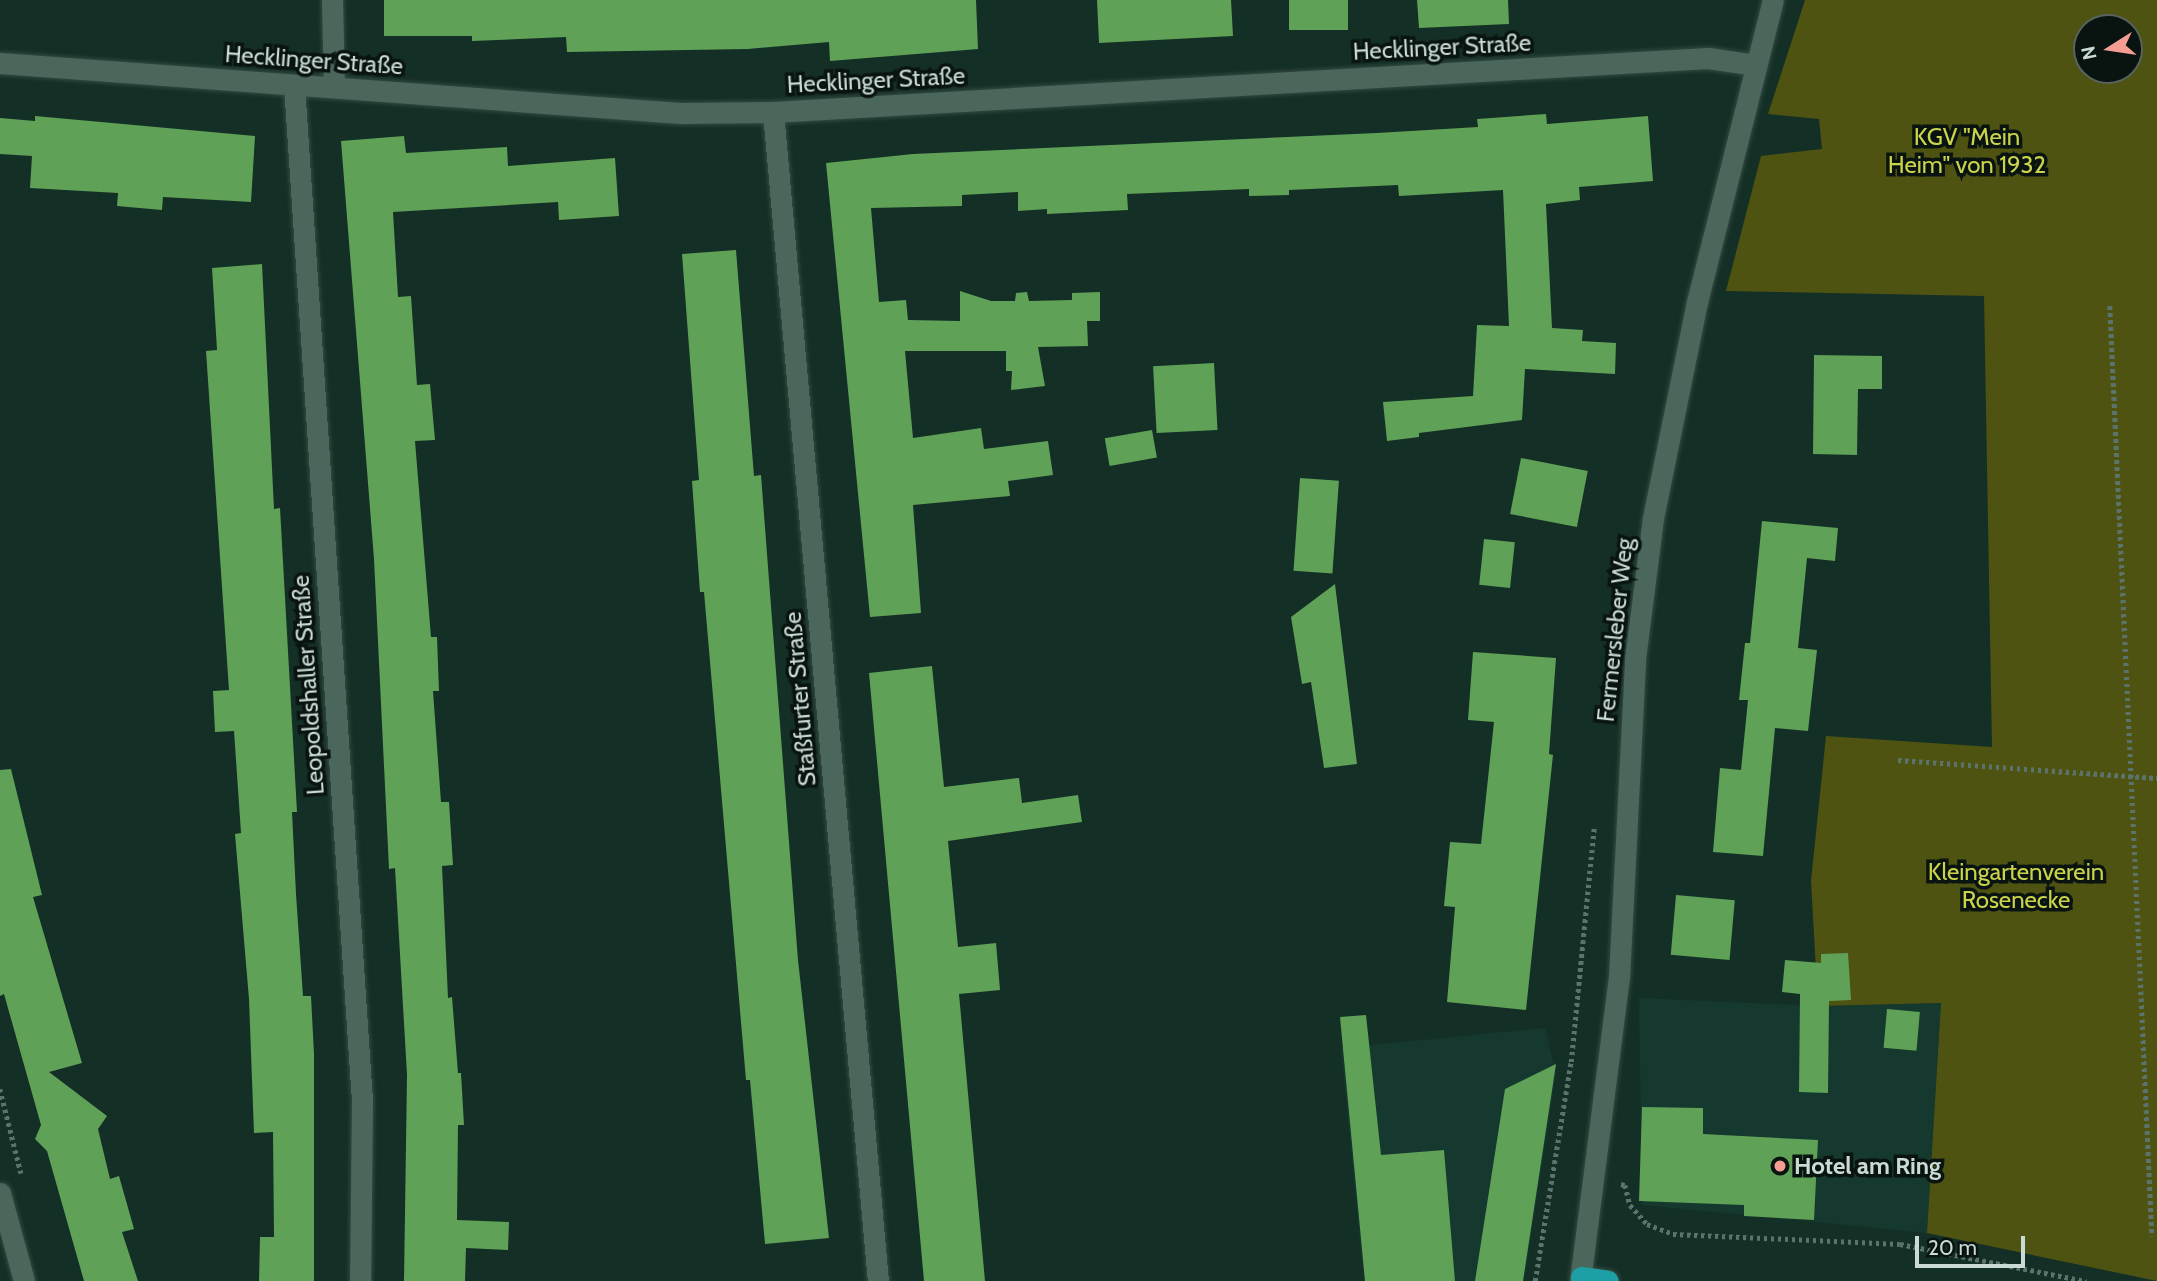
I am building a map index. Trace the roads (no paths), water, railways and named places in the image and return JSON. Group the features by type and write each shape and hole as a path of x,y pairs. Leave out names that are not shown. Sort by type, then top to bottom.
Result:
{"highway":[{"path":"1580,1279 1608,1281"}],"street":[{"path":"332,0 334,87"},
{"name":"Fermersleber Weg","path":"1580,1279 1619,978 1628,858 1635,659 1653,518 1689,337 1773,0"},
{"name":"Hecklinger Straße","path":"0,63 632,111 773,112 1708,58 1756,65"},
{"name":"Leopoldshaller Straße","path":"294,85 362,1100 360,1281"},
{"name":"Staßfurter Straße","path":"773,112 878,1281"},
{"path":"0,1193 24,1281"}],"place":[{"name":"Hotel am Ring","path":"1780,1166"}],"park label":[{"name":"KGV \"Mein Heim\" von 1932","path":"1967,151"},
{"name":"Kleingartenverein Rosenecke","path":"2016,886"}]}
